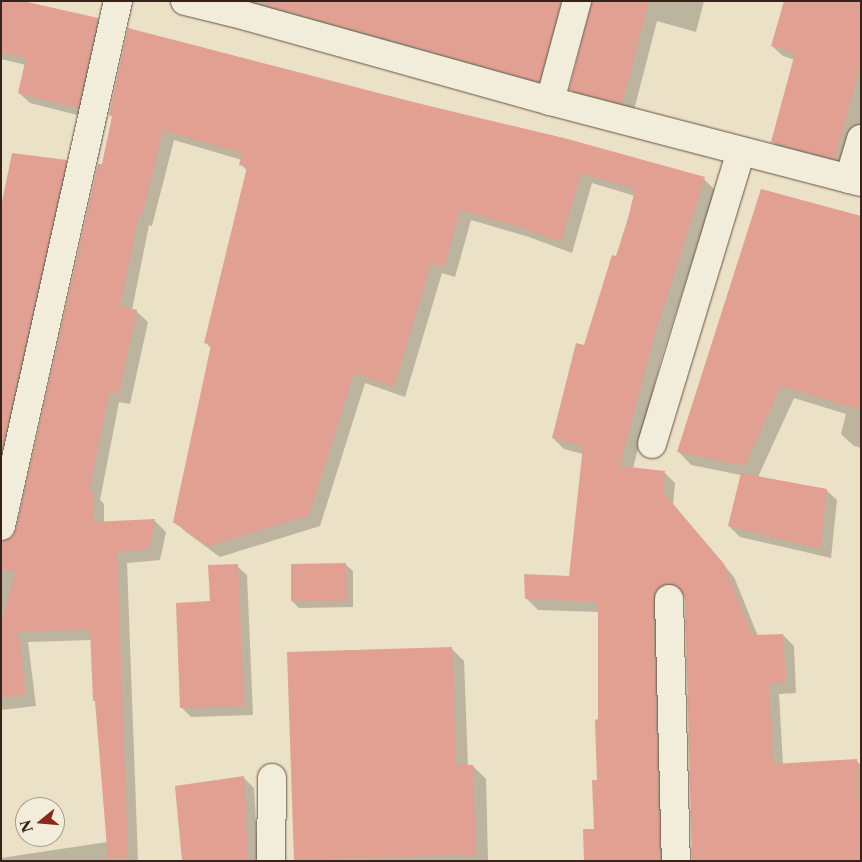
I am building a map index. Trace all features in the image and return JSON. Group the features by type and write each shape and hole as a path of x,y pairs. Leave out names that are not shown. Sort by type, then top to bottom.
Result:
{"street":[{"path":"1,526 118,1"},
{"path":"185,1 248,9 550,101 855,181 861,139"},
{"path":"550,101 577,1"},
{"path":"652,444 741,151"},
{"path":"670,599 676,861"},
{"path":"271,861 272,778"}],"building":[{"path":"1,1 23,1 98,18 78,108 18,93 26,58 1,52"},
{"path":"267,1 561,1 539,82 266,5"},
{"path":"592,1 649,1 622,104 569,90"},
{"path":"784,1 861,1 861,62 835,159 771,142 795,53 771,46"},
{"path":"128,28 417,103 564,138 705,177 652,344 620,466 665,471 663,492 724,564 752,635 783,634 786,683 769,683 773,764 857,759 861,861 692,861 685,599 682,590 669,583 660,586 655,592 653,599 660,861 584,861 583,829 594,829 592,780 597,780 595,720 598,719 598,602 525,599 524,574 569,576 583,446 552,438 576,343 584,345 612,255 616,256 635,189 581,173 561,242 517,226 460,210 444,267 431,263 394,387 354,373 309,515 208,546 173,522 211,345 204,343 247,167 239,165 242,153 163,130 142,216 139,215 120,306 137,310 119,394 109,392 89,491 94,492 93,522 155,519 149,549 117,552 128,858 108,859 95,701 93,701 90,629 18,632 26,695 1,698 1,624 16,572 1,570 1,541 12,537 16,529 98,164 102,164 112,116 109,115"},
{"path":"12,153 67,160 1,453 1,207"},
{"path":"761,189 861,216 861,410 781,386 745,466 677,452"},
{"path":"741,473 827,489 820,549 728,526"},
{"path":"346,563 347,601 291,601 291,564"},
{"path":"238,564 244,706 180,708 176,603 210,601 208,565"},
{"path":"452,647 456,765 473,765 476,855 294,860 287,652"},
{"path":"244,776 248,861 182,861 175,786"}]}
